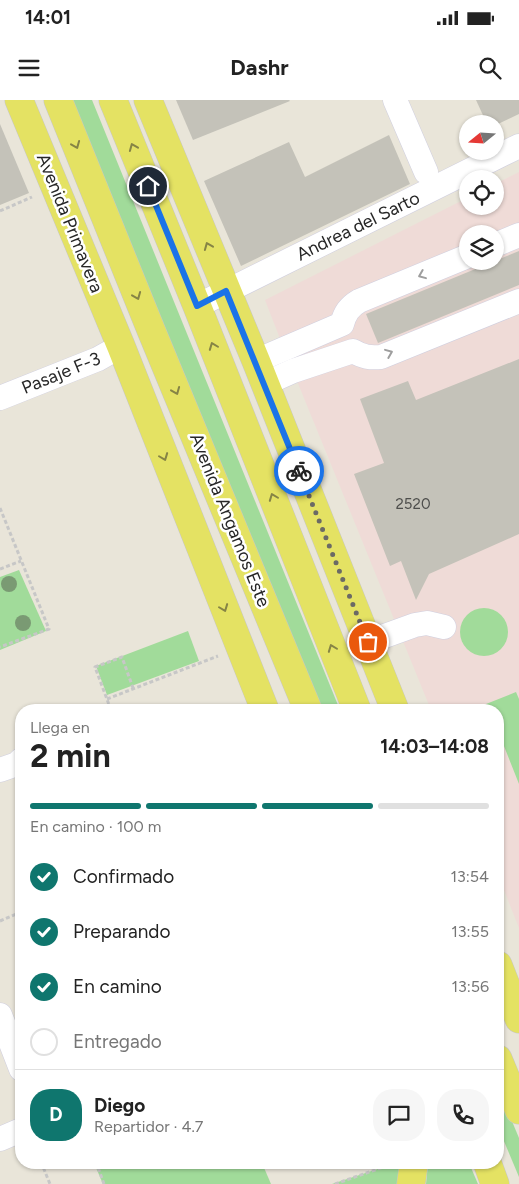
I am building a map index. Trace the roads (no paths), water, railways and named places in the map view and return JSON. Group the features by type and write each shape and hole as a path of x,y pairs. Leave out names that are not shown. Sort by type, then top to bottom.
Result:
{"main road":[{"name":"Avenida Primavera","path":"19,100 121,346"},
{"name":"Avenida Primavera","path":"58,100 151,330"},
{"path":"113,100 355,704"},
{"path":"148,100 260,372 393,704"},
{"name":"Avenida Angamos Este","path":"151,330 306,704"},
{"name":"Avenida Angamos Este","path":"121,346 263,704"},
{"path":"505,981 519,1019"},
{"path":"504,1074 519,1110"},
{"path":"412,1184 413,1169"},
{"path":"490,1169 495,1184"}],"street":[{"path":"395,100 426,172"},
{"name":"Andrea del Sarto","path":"197,306 519,146"},
{"path":"504,241 519,235"},
{"path":"459,260 359,301 348,310 342,324 342,334 346,344 362,356 381,357 519,301"},
{"path":"260,372 342,324"},
{"name":"Pasaje F-3","path":"0,398 98,359 121,346"},
{"path":"260,372 293,371 353,351"},
{"path":"368,642 415,625 427,623 444,627"},
{"path":"0,770 15,765"},
{"path":"0,1015 15,1053"},
{"path":"0,1139 15,1133"}]}
